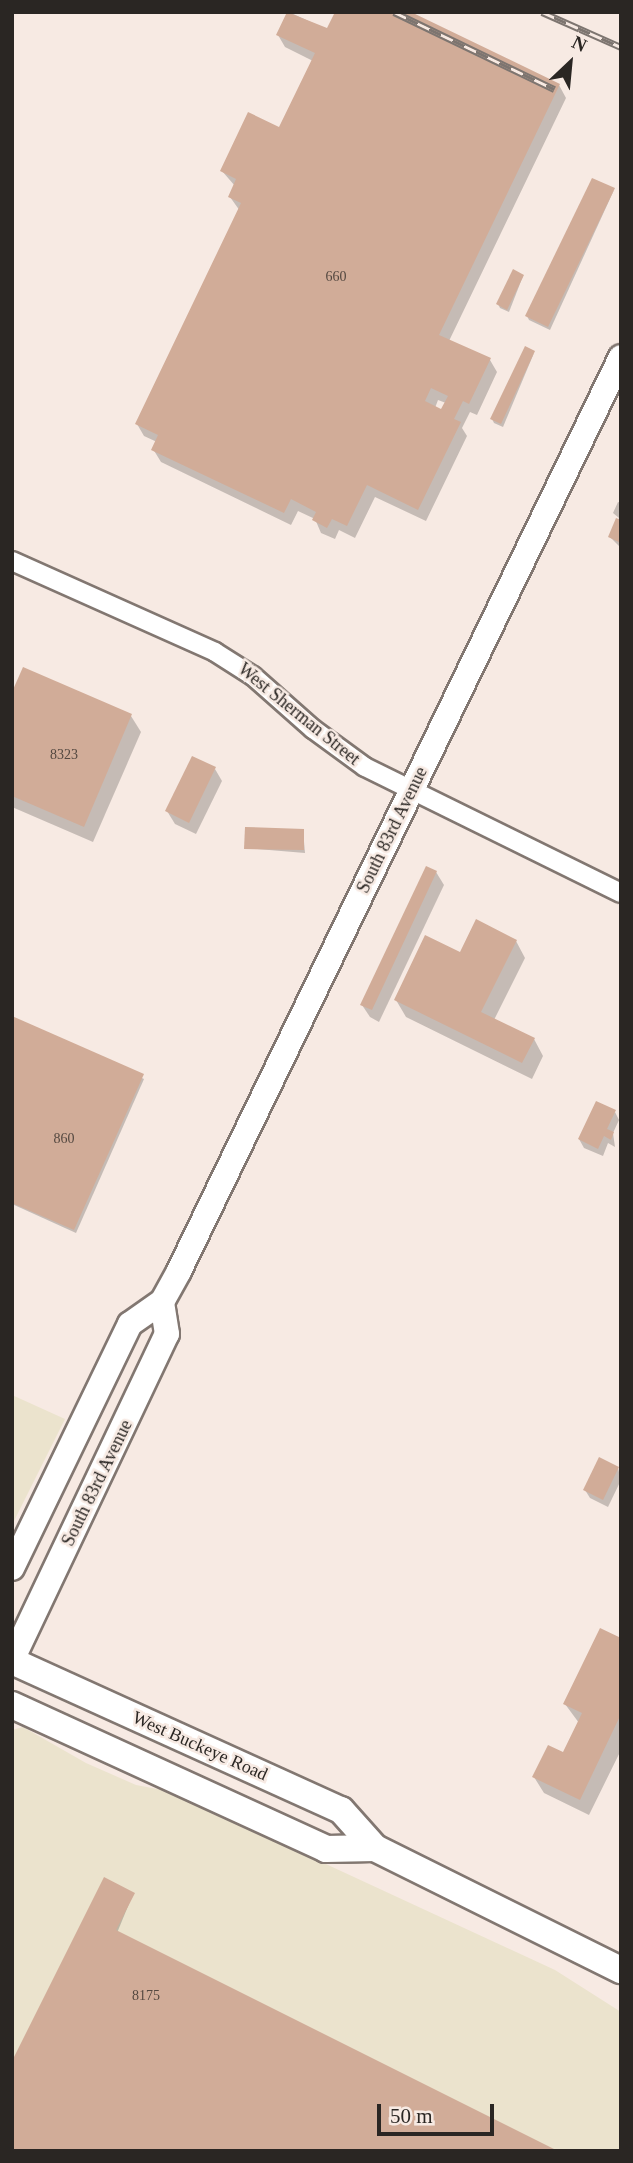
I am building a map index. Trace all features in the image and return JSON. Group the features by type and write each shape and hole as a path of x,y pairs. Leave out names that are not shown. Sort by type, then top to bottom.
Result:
{"main road":[{"name":"South 83rd Avenue","path":"12,1568 130,1324 162,1302 621,357"},
{"name":"South 83rd Avenue","path":"12,1660 167,1334 162,1302"},
{"name":"West Buckeye Road","path":"12,1660 341,1810 375,1848 621,1970"},
{"name":"West Buckeye Road","path":"12,1705 327,1849 375,1848"}],"street":[{"name":"West Sherman Street","path":"12,561 236,663 340,750 412,790 621,893"}],"shaded area":[{"path":"12,1395 65,1419 12,1525"},
{"path":"23,1727 86,1763 136,1785 168,1791 555,1970 621,2012 621,2151 12,2151 12,1730"}],"building":[{"path":"287,12 327,28 335,12 411,12 560,84 439,335 491,358 469,404 463,401 454,419 461,422 418,510 367,485 347,526 332,519 327,528 312,520 316,512 291,499 284,513 151,450 158,435 135,424 241,203 228,197 236,179 220,171 248,112 279,127 315,53 276,35","holes":["431,388 448,396 441,409 425,401"]},
{"path":"592,178 615,188 548,327 525,316"},
{"path":"513,269 524,275 507,310 496,304"},
{"path":"525,346 535,351 501,424 490,419"},
{"path":"616,518 621,520 621,543 608,537"},
{"path":"23,667 132,714 84,827 12,796 12,692"},
{"path":"192,756 216,767 189,823 165,811"},
{"path":"245,827 304,829 304,850 244,849"},
{"path":"426,866 437,871 372,1010 360,1005"},
{"path":"476,919 517,940 481,1012 535,1038 522,1063 394,1000 425,935 460,952"},
{"path":"12,1016 144,1074 74,1230 12,1203"},
{"path":"596,1101 616,1110 607,1129 614,1132 611,1140 604,1136 598,1149 578,1139"},
{"path":"599,1457 619,1467 603,1500 583,1490"},
{"path":"600,1628 621,1638 621,1714 580,1800 532,1777 548,1745 563,1752 582,1713 563,1704"},
{"path":"104,1877 135,1893 116,1930 558,2151 12,2151 12,2061"}],"railway":[{"path":"394,12 554,89"},
{"path":"542,12 621,47"}]}
